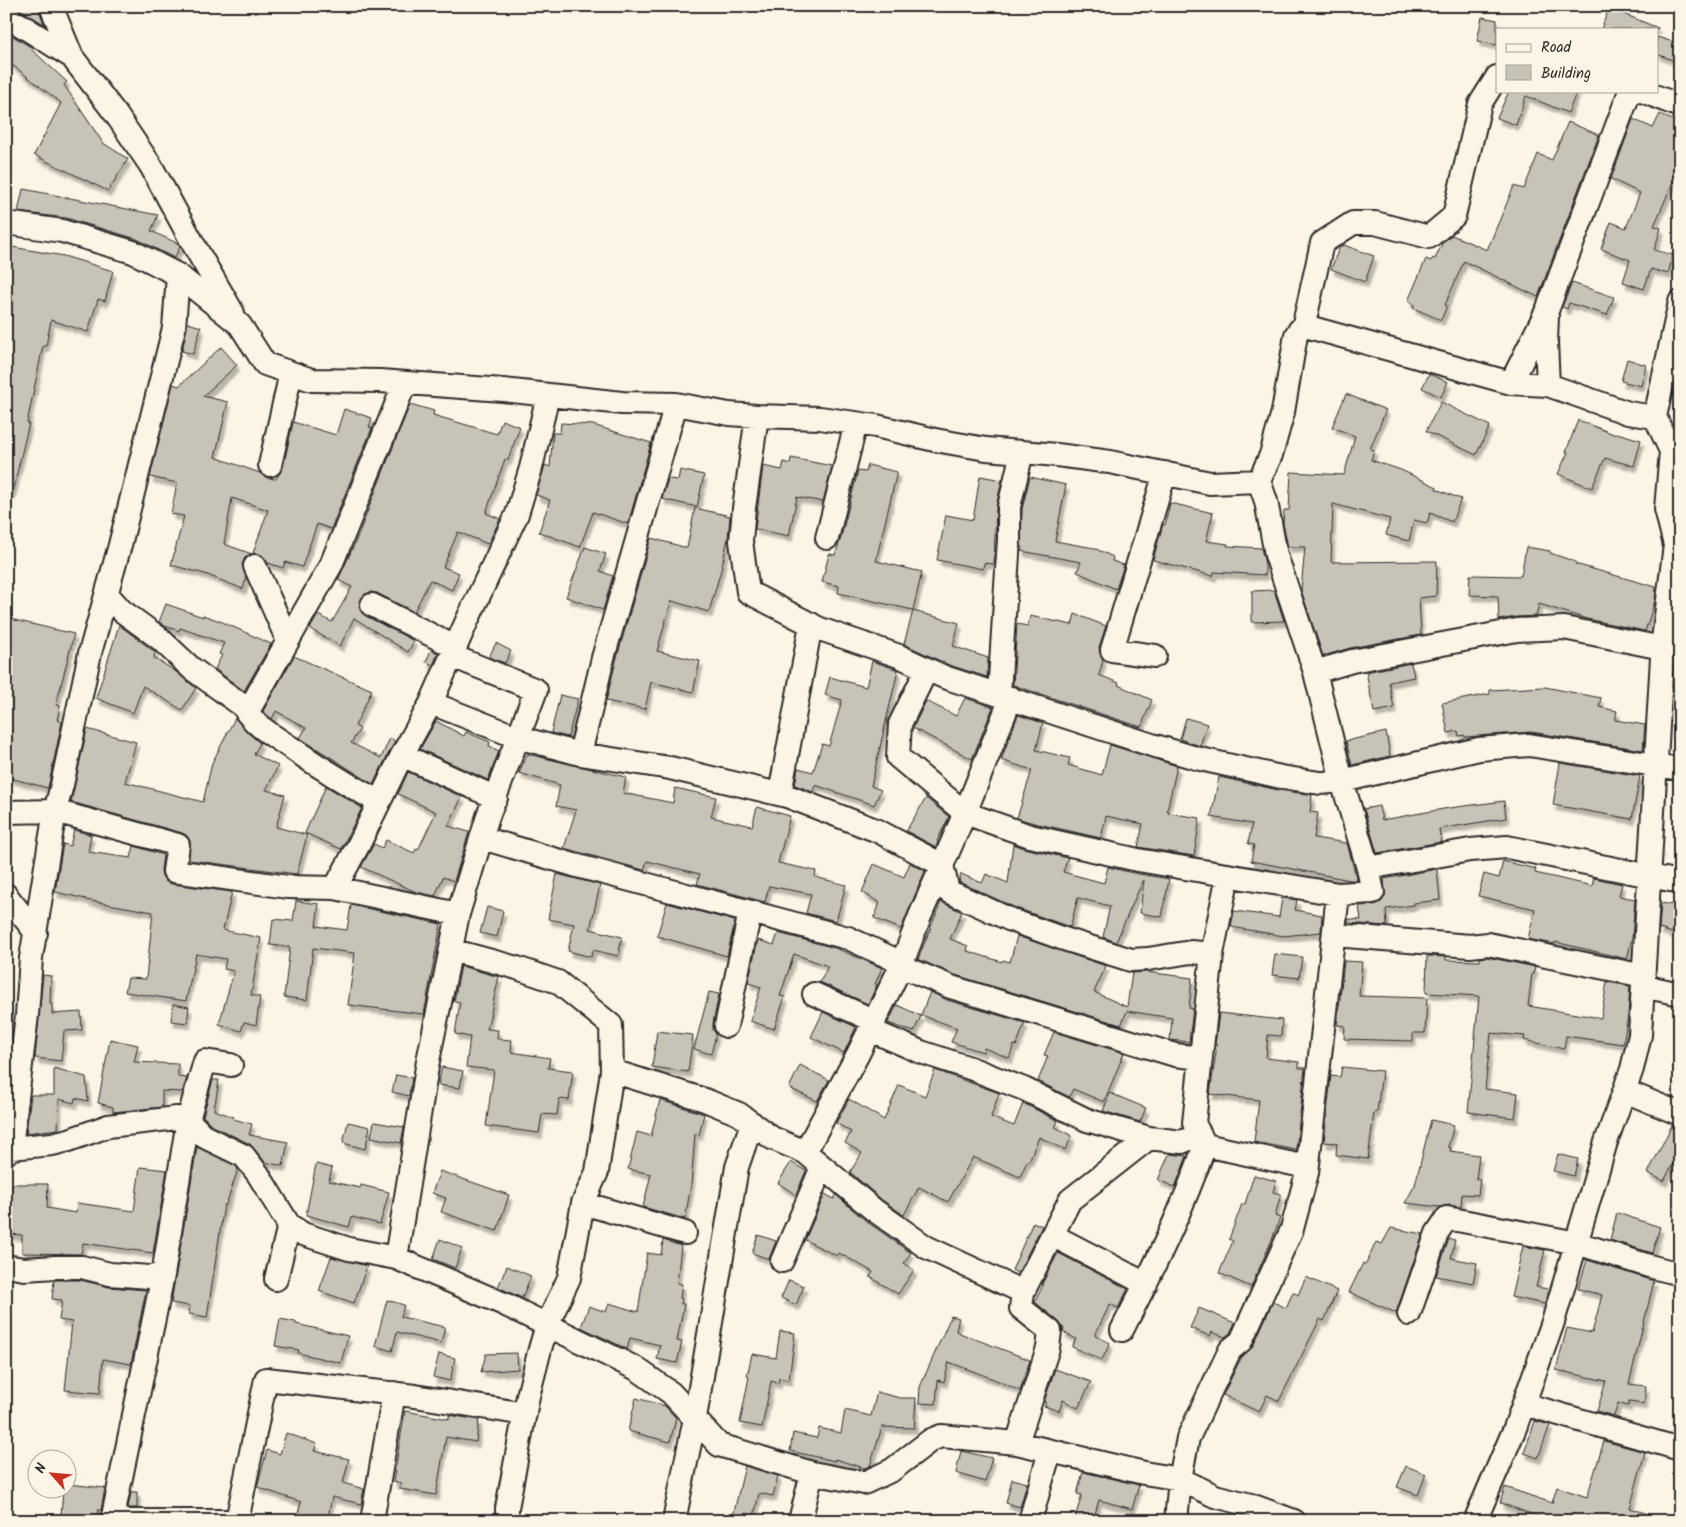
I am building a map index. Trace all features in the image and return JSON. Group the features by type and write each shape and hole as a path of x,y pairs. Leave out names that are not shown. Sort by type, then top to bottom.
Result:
{"street":[{"path":"51,6 72,57 115,113 151,166 196,249 264,364 312,380 405,383 622,403 676,404 729,414 820,418 856,423 986,449 1110,462 1210,482 1259,481"},
{"path":"6,16 72,57"},
{"path":"928,669 900,724 898,757 965,813 1030,836 1138,860 1338,894 1373,892 1314,672 1276,554 1266,501 1259,481 1271,455 1283,412 1296,335 1304,324 1322,243 1353,223 1375,223 1429,237 1454,216 1480,104 1496,79"},
{"path":"1511,383 1548,308 1630,92"},
{"path":"1645,92 1680,106"},
{"path":"6,223 62,231 133,252 178,275 240,325"},
{"path":"178,275 174,328 120,545 90,653 55,811 31,958 27,1015 9,1150 52,1144 108,1126 177,1118 188,1120 205,1137 244,1156 258,1174 289,1225 303,1234 349,1249 396,1258 504,1304 637,1369 671,1393 719,1445 812,1472 864,1483 892,1470 931,1440 941,1436 1017,1443 1144,1473 1180,1479 1215,1496 1252,1505 1294,1521"},
{"path":"1475,1521 1515,1428 1553,1322 1601,1160 1625,1090 1640,1035 1650,876 1654,766 1668,644 1675,545 1666,509 1675,452 1655,417 1680,302"},
{"path":"1548,308 1546,342 1548,385"},
{"path":"1304,324 1305,326 1511,383 1548,385 1628,413 1655,417"},
{"path":"270,465 291,373"},
{"path":"247,713 331,565 405,383"},
{"path":"335,888 402,755 431,703 517,514 531,468 548,396"},
{"path":"580,754 603,658 676,404"},
{"path":"757,416 741,541 748,592 820,629 899,656 944,677 1196,758 1281,777 1320,783 1342,781 1479,749 1529,745 1680,770"},
{"path":"827,538 856,423"},
{"path":"805,1152 872,1026 902,964 920,916 965,813 1005,696 1010,539 1009,507 1022,452"},
{"path":"1155,656 1112,650 1165,473"},
{"path":"255,566 288,641"},
{"path":"107,594 122,611 159,638 191,668 243,706 247,713 270,734 323,770 380,802"},
{"path":"372,605 453,652 536,690 517,737 458,914 428,1061 396,1258"},
{"path":"780,794 811,624"},
{"path":"1314,672 1352,661 1517,630 1564,628 1668,644"},
{"path":"431,703 517,737 580,754 670,768 780,794 840,815 878,831 942,865 948,891 1011,920 1061,938 1131,960 1191,952 1212,954"},
{"path":"402,755 496,798"},
{"path":"6,812 55,811 178,845 174,871 288,888 335,888 458,914"},
{"path":"482,838 574,865 848,938 952,988 1175,1055 1202,1058"},
{"path":"1368,868 1470,850 1507,847 1680,882"},
{"path":"1122,1330 1146,1284 1192,1184 1202,1140 1194,1123 1212,954 1228,875"},
{"path":"1176,1521 1180,1479 1188,1438 1230,1350 1241,1341 1292,1229 1307,1166 1338,894"},
{"path":"6,895 36,933"},
{"path":"726,1026 750,912"},
{"path":"1334,935 1470,946 1488,944 1644,981 1680,994"},
{"path":"451,950 517,968 558,982 611,1025 612,1071 597,1172 583,1203 569,1278 547,1325 525,1414 507,1508 507,1521"},
{"path":"814,994 921,1052 970,1068 1024,1090 1087,1120 1148,1138 1182,1142 1202,1140 1307,1166"},
{"path":"112,1521 163,1274 188,1120 205,1061 231,1066"},
{"path":"612,1071 705,1100 739,1114 772,1138 805,1152 874,1210 926,1247 1023,1292"},
{"path":"1625,1090 1680,1114"},
{"path":"674,1521 694,1418 737,1167 752,1123"},
{"path":"1017,1443 1048,1348 1050,1331 1020,1308 1023,1292 1070,1200 1148,1138"},
{"path":"782,1261 822,1167"},
{"path":"583,1203 685,1233"},
{"path":"1409,1314 1437,1233 1447,1218 1577,1243 1680,1274"},
{"path":"276,1279 289,1225"},
{"path":"1052,1235 1146,1284"},
{"path":"6,1266 24,1270 56,1266 82,1267 110,1274 149,1277 163,1274"},
{"path":"236,1521 266,1380 394,1394 525,1414"},
{"path":"372,1521 394,1394"},
{"path":"1524,1404 1680,1449"},
{"path":"1030,1521 1050,1451"},
{"path":"800,1521 812,1472"},
{"path":"121,1521 228,1521"}],"building":[{"path":"15,6 38,6 44,24"},
{"path":"1609,8 1658,28 1601,28"},
{"path":"1482,17 1497,20 1496,45 1477,41"},
{"path":"6,32 29,46 67,82 64,85 103,143 128,159 108,191 34,155 61,103 6,60"},
{"path":"1658,37 1680,44 1680,63 1658,54"},
{"path":"1509,92 1577,92 1568,113 1526,96 1516,125 1497,118"},
{"path":"1660,114 1680,124 1680,134 1672,151 1680,155 1680,179 1675,177 1654,226 1661,228 1654,250 1673,255 1668,274 1651,269 1644,289 1623,282 1630,260 1601,249 1611,222 1626,228 1640,193 1611,179 1633,119 1653,128"},
{"path":"1568,122 1599,135 1538,297 1464,261 1445,305 1447,306 1441,320 1413,308 1414,304 1408,301 1426,259 1431,261 1433,258 1435,259 1443,242 1452,235 1487,250 1514,186 1524,189 1538,154 1552,160"},
{"path":"23,189 158,215 151,231 179,244 180,247 174,258 137,239 66,218 18,212"},
{"path":"1344,245 1374,256 1365,282 1331,269 1339,248"},
{"path":"6,246 64,256 113,271 105,301 98,299 88,332 51,320 46,346 43,346 27,423 29,423 12,494 6,494"},
{"path":"1572,283 1614,297 1607,315 1569,303 1567,309 1562,307"},
{"path":"188,323 201,327 193,354 182,351"},
{"path":"221,347 237,365 203,396 228,402 215,457 260,473 267,478 276,479 283,468 293,422 336,435 344,409 372,418 369,427 372,428 331,529 317,524 302,567 285,562 283,568 268,563 262,555 253,553 268,510 232,498 224,544 252,554 245,558 242,564 246,579 243,589 205,574 171,565 184,516 171,514 177,483 150,477 173,384 179,386"},
{"path":"1627,359 1646,365 1641,386 1621,381"},
{"path":"1429,374 1448,382 1441,397 1422,388"},
{"path":"1346,394 1386,410 1370,449 1374,450 1371,460 1401,470 1437,487 1436,489 1461,499 1452,522 1430,513 1427,523 1414,520 1409,541 1386,535 1390,519 1333,504 1331,562 1437,561 1436,596 1419,598 1421,635 1350,648 1323,656 1301,590 1305,547 1288,547 1283,523 1284,510 1289,510 1291,472 1344,475 1355,436 1332,427"},
{"path":"1441,402 1490,426 1476,455 1426,431"},
{"path":"410,404 434,411 433,415 497,434 502,420 520,427 508,460 505,459 486,513 500,519 488,544 458,532 443,567 459,573 452,590 430,580 414,612 377,593 365,594 361,599 359,606 361,612 366,616 414,641 408,652 354,618 340,646 310,629 318,615 332,622 352,587 338,580 355,543"},
{"path":"1578,420 1616,435 1617,433 1641,440 1634,466 1605,458 1592,488 1558,474 1568,452 1566,452"},
{"path":"561,423 593,425 651,443 628,524 593,512 580,547 539,532 550,500 536,495 545,465 550,467 553,433 560,433"},
{"path":"791,458 832,466 823,502 797,497 789,536 755,529 763,466 782,470 784,462 790,464"},
{"path":"868,465 897,472 876,561 922,572 913,610 838,593 839,586 822,582 829,554 835,555 840,541 858,471 866,472"},
{"path":"680,470 704,475 697,507 662,499 668,479 678,480"},
{"path":"980,476 1002,480 996,507 994,564 984,563 983,569 937,560 946,515 973,520"},
{"path":"1030,477 1066,485 1055,541 1094,548 1113,557 1112,561 1124,565 1116,589 1077,572 1081,562 1021,551 1022,509"},
{"path":"1170,503 1213,513 1206,541 1228,544 1227,546 1261,548 1265,564 1265,575 1214,572 1213,576 1153,560"},
{"path":"695,508 730,516 728,538 721,570 709,612 671,602 657,651 700,661 693,692 651,682 645,709 606,701 651,538 687,548"},
{"path":"585,547 606,554 600,571 613,576 603,610 566,597"},
{"path":"1526,547 1550,551 1550,553 1576,562 1575,564 1656,587 1655,601 1645,631 1587,619 1539,604 1536,616 1499,620 1498,596 1469,595 1470,575 1521,576"},
{"path":"1274,590 1284,621 1252,622 1252,591"},
{"path":"166,604 220,621 271,644 244,691 215,669 222,655 219,654 224,643 180,628 179,631 159,622"},
{"path":"913,611 959,623 953,646 988,658 987,677 949,665 904,644"},
{"path":"1075,614 1106,626 1099,647 1103,660 1099,675 1152,700 1141,727 1013,685 1017,624 1028,626 1030,616 1072,625"},
{"path":"6,618 74,634 56,705 60,706 57,720 62,722 48,788 6,777"},
{"path":"119,625 155,652 154,658 175,671 196,688 182,710 143,686 133,713 96,698"},
{"path":"496,643 511,651 505,663 489,657"},
{"path":"431,650 438,653 433,665 426,662"},
{"path":"294,656 372,690 355,726 360,729 351,743 381,758 390,738 395,741 373,784 300,738 306,728 276,711 272,719 263,711"},
{"path":"872,661 898,670 871,786 881,790 874,805 815,785 813,792 795,785 798,768 813,772 822,744 829,746 842,700 825,695 830,677 866,687"},
{"path":"1411,663 1414,677 1389,682 1394,708 1374,712 1366,672"},
{"path":"1545,687 1601,698 1599,707 1617,711 1615,720 1645,725 1643,750 1531,732 1465,737 1464,735 1459,736 1458,731 1448,733 1442,703 1490,694 1490,690"},
{"path":"560,695 578,699 568,737 551,733"},
{"path":"965,698 993,707 972,759 913,728 926,701 956,716"},
{"path":"1018,715 1043,723 1036,750 1070,758 1068,765 1102,775 1110,745 1177,766 1167,811 1169,811 1168,813 1200,818 1194,856 1138,847 1143,824 1106,816 1101,838 1017,818 1032,770 1001,760"},
{"path":"235,718 260,743 254,754 278,766 266,790 285,795 276,827 307,835 297,874 189,860 190,841 182,833 71,802 87,729 136,742 125,782 203,802 212,763"},
{"path":"1186,718 1207,724 1200,746 1180,739"},
{"path":"436,721 464,736 466,732 490,742 489,746 499,751 488,780 420,749"},
{"path":"1386,732 1390,756 1352,765 1346,741"},
{"path":"527,754 626,777 623,793 673,803 675,788 716,797 711,817 752,826 757,807 790,816 778,863 816,871 815,877 846,885 836,921 806,913 811,894 769,886 765,902 697,884 700,874 647,861 644,870 564,848 576,810 556,806 560,785 519,773"},
{"path":"1560,763 1640,776 1632,819 1553,805"},
{"path":"408,772 462,797 448,826 469,832 454,881 443,877 435,896 416,892 361,867 374,844 382,848 386,840 414,853 416,849 418,850 436,812 398,794"},
{"path":"1219,777 1278,790 1312,795 1310,812 1318,813 1314,838 1347,843 1357,880 1251,861 1254,845 1248,844 1252,824 1211,817"},
{"path":"326,786 362,808 341,849 305,833"},
{"path":"926,798 949,817 936,847 906,831"},
{"path":"1504,801 1506,818 1439,829 1441,842 1377,853 1364,809 1379,806 1382,820 1449,808"},
{"path":"74,830 91,835 88,852 131,858 134,846 163,855 161,870 166,882 232,892 223,930 261,938 251,995 260,997 256,1025 244,1022 241,1031 219,1024 234,971 224,969 226,959 196,954 186,1001 125,992 128,978 146,979 153,912 86,900 55,892 63,844 70,846"},
{"path":"1013,844 1068,858 1063,872 1104,883 1108,867 1169,879 1162,917 1140,913 1144,880 1116,942 1103,937 1110,906 1078,898 1070,927 1016,908 959,882 961,874 982,883 986,874 1008,883"},
{"path":"1503,861 1536,869 1535,873 1592,886 1594,878 1622,884 1619,896 1635,899 1632,938 1627,959 1555,942 1554,944 1528,939 1535,909 1478,896 1484,874 1499,878"},
{"path":"910,863 925,871 901,929 874,918 880,903 862,892 874,864 904,877"},
{"path":"1437,869 1440,900 1386,909 1387,926 1348,923 1348,919 1361,920 1359,906 1374,905 1381,902 1385,896 1384,879"},
{"path":"557,874 600,885 590,929 622,937 618,956 593,950 591,957 568,951 574,924 548,919"},
{"path":"1282,898 1297,900 1295,910 1322,915 1321,932 1284,936 1231,927 1234,911 1279,917"},
{"path":"296,901 319,904 316,926 347,930 351,905 441,924 424,1014 348,1005 355,953 313,948 307,1000 284,997 290,947 270,945 273,919 293,921"},
{"path":"941,902 962,912 950,939 968,946 967,951 1002,962 1003,960 1010,962 1017,936 1106,966 1094,992 1127,1007 1132,973 1147,972 1192,978 1189,1008 1193,1009 1189,1042 1170,1040 1172,1018 1127,1011 1121,1025 955,975 918,959"},
{"path":"667,903 735,921 727,956 657,936"},
{"path":"1661,903 1680,906 1680,935 1659,929"},
{"path":"487,907 503,911 497,937 480,933"},
{"path":"778,933 835,948 882,968 875,984 877,985 868,1004 820,982 828,966 794,954 780,996 785,997 774,1029 750,1021 761,987 748,983 758,940 774,945"},
{"path":"1275,954 1302,957 1299,978 1272,975"},
{"path":"1427,956 1446,957 1446,960 1480,961 1480,958 1487,957 1535,967 1532,973 1528,1006 1601,1018 1607,982 1630,986 1628,1016 1623,1044 1566,1036 1564,1049 1524,1040 1525,1036 1491,1033 1485,1089 1518,1093 1515,1118 1468,1112 1479,996 1426,993"},
{"path":"1344,961 1362,962 1359,996 1427,998 1425,1033 1413,1033 1413,1041 1344,1039 1345,1026 1337,1025"},
{"path":"461,966 499,977 487,1029 498,1030 497,1039 512,1040 511,1052 550,1058 548,1068 573,1071 569,1100 559,1099 557,1115 542,1114 539,1133 486,1126 494,1070 466,1067 470,1037 455,1034 460,1002 454,1001"},
{"path":"43,975 51,976 50,1004 52,1004 52,1014 81,1012 82,1030 64,1031 61,1061 35,1058"},
{"path":"709,992 719,994 713,1023 713,1030 716,1034 711,1054 694,1049"},
{"path":"930,992 947,1000 1025,1023 1009,1058 984,1048 983,1052 951,1042 957,1028 921,1015"},
{"path":"173,1004 189,1007 187,1023 171,1021"},
{"path":"897,1005 921,1016 914,1032 888,1023"},
{"path":"823,1012 856,1027 844,1053 811,1037"},
{"path":"1219,1013 1282,1020 1281,1036 1268,1035 1266,1058 1299,1062 1299,1068 1305,1068 1296,1150 1254,1142 1259,1100 1210,1094 1217,1045 1215,1045"},
{"path":"657,1031 693,1035 688,1072 652,1067"},
{"path":"1054,1032 1124,1053 1104,1102 1073,1089 1069,1097 1038,1081 1048,1056 1044,1055"},
{"path":"110,1039 138,1045 134,1062 178,1064 178,1077 187,1078 182,1092 162,1091 162,1107 113,1112 113,1107 98,1103"},
{"path":"800,1065 829,1080 817,1101 789,1088"},
{"path":"442,1067 463,1071 460,1088 438,1085"},
{"path":"1342,1067 1382,1071 1377,1112 1374,1112 1368,1159 1336,1155 1337,1143 1324,1142 1331,1076 1340,1077"},
{"path":"54,1068 86,1077 88,1101 75,1098 74,1103 59,1099 58,1129 26,1133 31,1095 54,1095"},
{"path":"935,1070 999,1093 991,1117 1014,1126 1023,1103 1058,1121 1055,1127 1072,1136 1065,1150 1039,1137 1020,1177 973,1157 948,1202 919,1187 904,1215 882,1200 850,1172 862,1153 845,1143 851,1132 836,1123 849,1099 884,1120 899,1085 925,1096"},
{"path":"396,1075 412,1078 409,1096 392,1092"},
{"path":"213,1080 219,1080 214,1110 234,1117 233,1119 252,1124 249,1135 288,1142 283,1166 265,1162 250,1144 213,1126 203,1116"},
{"path":"1110,1093 1146,1108 1140,1122 1103,1111"},
{"path":"660,1100 704,1114 699,1135 695,1134 691,1185 685,1219 643,1207 651,1174 628,1169 637,1132 651,1136"},
{"path":"1431,1120 1454,1125 1448,1147 1451,1148 1450,1151 1479,1155 1476,1179 1480,1179 1478,1195 1462,1194 1461,1207 1405,1203 1415,1185"},
{"path":"348,1122 370,1127 365,1149 343,1143"},
{"path":"374,1122 404,1127 401,1143 371,1137"},
{"path":"1672,1125 1680,1127 1680,1150 1664,1181 1648,1173"},
{"path":"197,1147 236,1166 238,1169 226,1205 224,1205 207,1317 189,1314 190,1306 171,1303"},
{"path":"1169,1154 1187,1156 1175,1187 1158,1180"},
{"path":"1558,1154 1578,1159 1574,1176 1553,1171"},
{"path":"791,1162 806,1171 796,1195 778,1183"},
{"path":"316,1164 332,1168 329,1181 360,1188 361,1185 389,1192 380,1224 352,1217 349,1227 306,1215"},
{"path":"140,1167 167,1170 153,1253 83,1243 81,1254 22,1253 22,1235 7,1234 12,1184 48,1184 47,1208 76,1213 77,1203 134,1211"},
{"path":"440,1171 509,1195 497,1231 441,1212 446,1198 432,1193"},
{"path":"1254,1175 1276,1181 1273,1192 1281,1194 1275,1216 1280,1218 1251,1287 1219,1273 1233,1241 1229,1239 1242,1204 1245,1204"},
{"path":"825,1194 834,1199 836,1195 866,1221 911,1253 904,1263 914,1270 898,1294 870,1277 873,1272 839,1253 837,1256 805,1240"},
{"path":"1617,1213 1660,1227 1652,1253 1610,1240"},
{"path":"1033,1222 1042,1226 1018,1273 1012,1270"},
{"path":"1391,1228 1423,1234 1396,1313 1349,1292 1363,1263 1366,1264 1376,1242 1382,1244"},
{"path":"758,1235 776,1241 769,1259 752,1253"},
{"path":"440,1239 462,1248 455,1268 433,1259"},
{"path":"1449,1239 1455,1240 1451,1258 1477,1263 1473,1283 1436,1276"},
{"path":"663,1240 681,1246 677,1283 682,1284 680,1298 682,1299 681,1304 684,1304 677,1341 682,1342 677,1363 657,1359 660,1345 630,1338 627,1349 581,1327 589,1306 606,1312 609,1303 638,1312 647,1253 661,1255"},
{"path":"1523,1246 1545,1250 1536,1287 1548,1289 1545,1304 1511,1297"},
{"path":"1058,1253 1128,1289 1118,1308 1110,1304 1095,1335 1110,1343 1102,1360 1072,1347 1076,1339 1063,1332 1064,1329 1058,1321 1035,1302"},
{"path":"331,1257 367,1266 354,1303 319,1291"},
{"path":"1587,1260 1654,1281 1629,1384 1646,1386 1644,1404 1629,1402 1628,1406 1618,1403 1614,1416 1597,1411 1606,1381 1556,1370 1567,1328 1592,1333 1602,1295 1578,1289"},
{"path":"507,1266 531,1276 522,1298 498,1287"},
{"path":"1306,1277 1337,1291 1324,1321 1320,1319 1279,1401 1267,1395 1259,1412 1223,1395 1241,1358 1253,1346 1273,1302 1286,1308 1293,1292 1298,1295"},
{"path":"54,1280 80,1280 109,1287 146,1290 131,1364 103,1359 100,1393 65,1390 72,1322 59,1320 62,1300 52,1299"},
{"path":"789,1280 804,1286 796,1305 781,1298"},
{"path":"387,1300 404,1305 401,1317 445,1327 441,1343 397,1332 392,1351 375,1346"},
{"path":"1199,1308 1235,1323 1230,1333 1225,1337 1212,1332 1210,1336 1190,1328"},
{"path":"951,1316 959,1318 956,1331 1030,1360 1020,1391 949,1362 944,1382 938,1380 936,1404 919,1403 920,1387"},
{"path":"280,1319 348,1336 341,1363 298,1353 299,1350 275,1346"},
{"path":"780,1331 795,1333 789,1380 779,1378 778,1383 771,1381 762,1427 740,1423 752,1354 776,1358"},
{"path":"517,1353 518,1369 481,1372 486,1354"},
{"path":"439,1354 455,1358 450,1381 433,1377"},
{"path":"1055,1369 1091,1382 1078,1408 1063,1400 1059,1411 1044,1406"},
{"path":"877,1392 900,1398 916,1398 914,1428 882,1427 870,1466 864,1468 835,1459 835,1461 790,1451 793,1433 817,1438 819,1428 841,1433 845,1410 871,1416"},
{"path":"636,1398 665,1406 676,1418 670,1442 628,1431"},
{"path":"405,1411 449,1419 449,1415 479,1420 476,1442 446,1437 436,1495 400,1489 401,1483 393,1482"},
{"path":"1535,1421 1550,1425 1538,1458 1524,1453"},
{"path":"286,1433 317,1444 314,1451 349,1459 343,1483 364,1489 361,1504 332,1497 327,1521 296,1521 301,1502 257,1487 267,1450 280,1454"},
{"path":"1604,1441 1645,1452 1630,1508 1660,1518 1660,1521 1551,1521 1500,1503 1505,1487 1552,1503 1557,1487 1587,1497"},
{"path":"961,1451 992,1458 985,1482 956,1473"},
{"path":"745,1466 778,1476 773,1496 759,1493 753,1521 733,1516"},
{"path":"1406,1466 1426,1474 1418,1495 1397,1487"},
{"path":"1083,1472 1139,1485 1132,1509 1099,1500 1093,1521 1074,1521 1082,1495 1077,1494"},
{"path":"1012,1479 1027,1483 1020,1507 1006,1503"},
{"path":"78,1485 105,1488 101,1510 98,1510 97,1519 61,1515 62,1500 78,1500"},
{"path":"131,1492 137,1492 137,1508 128,1508"}]}
